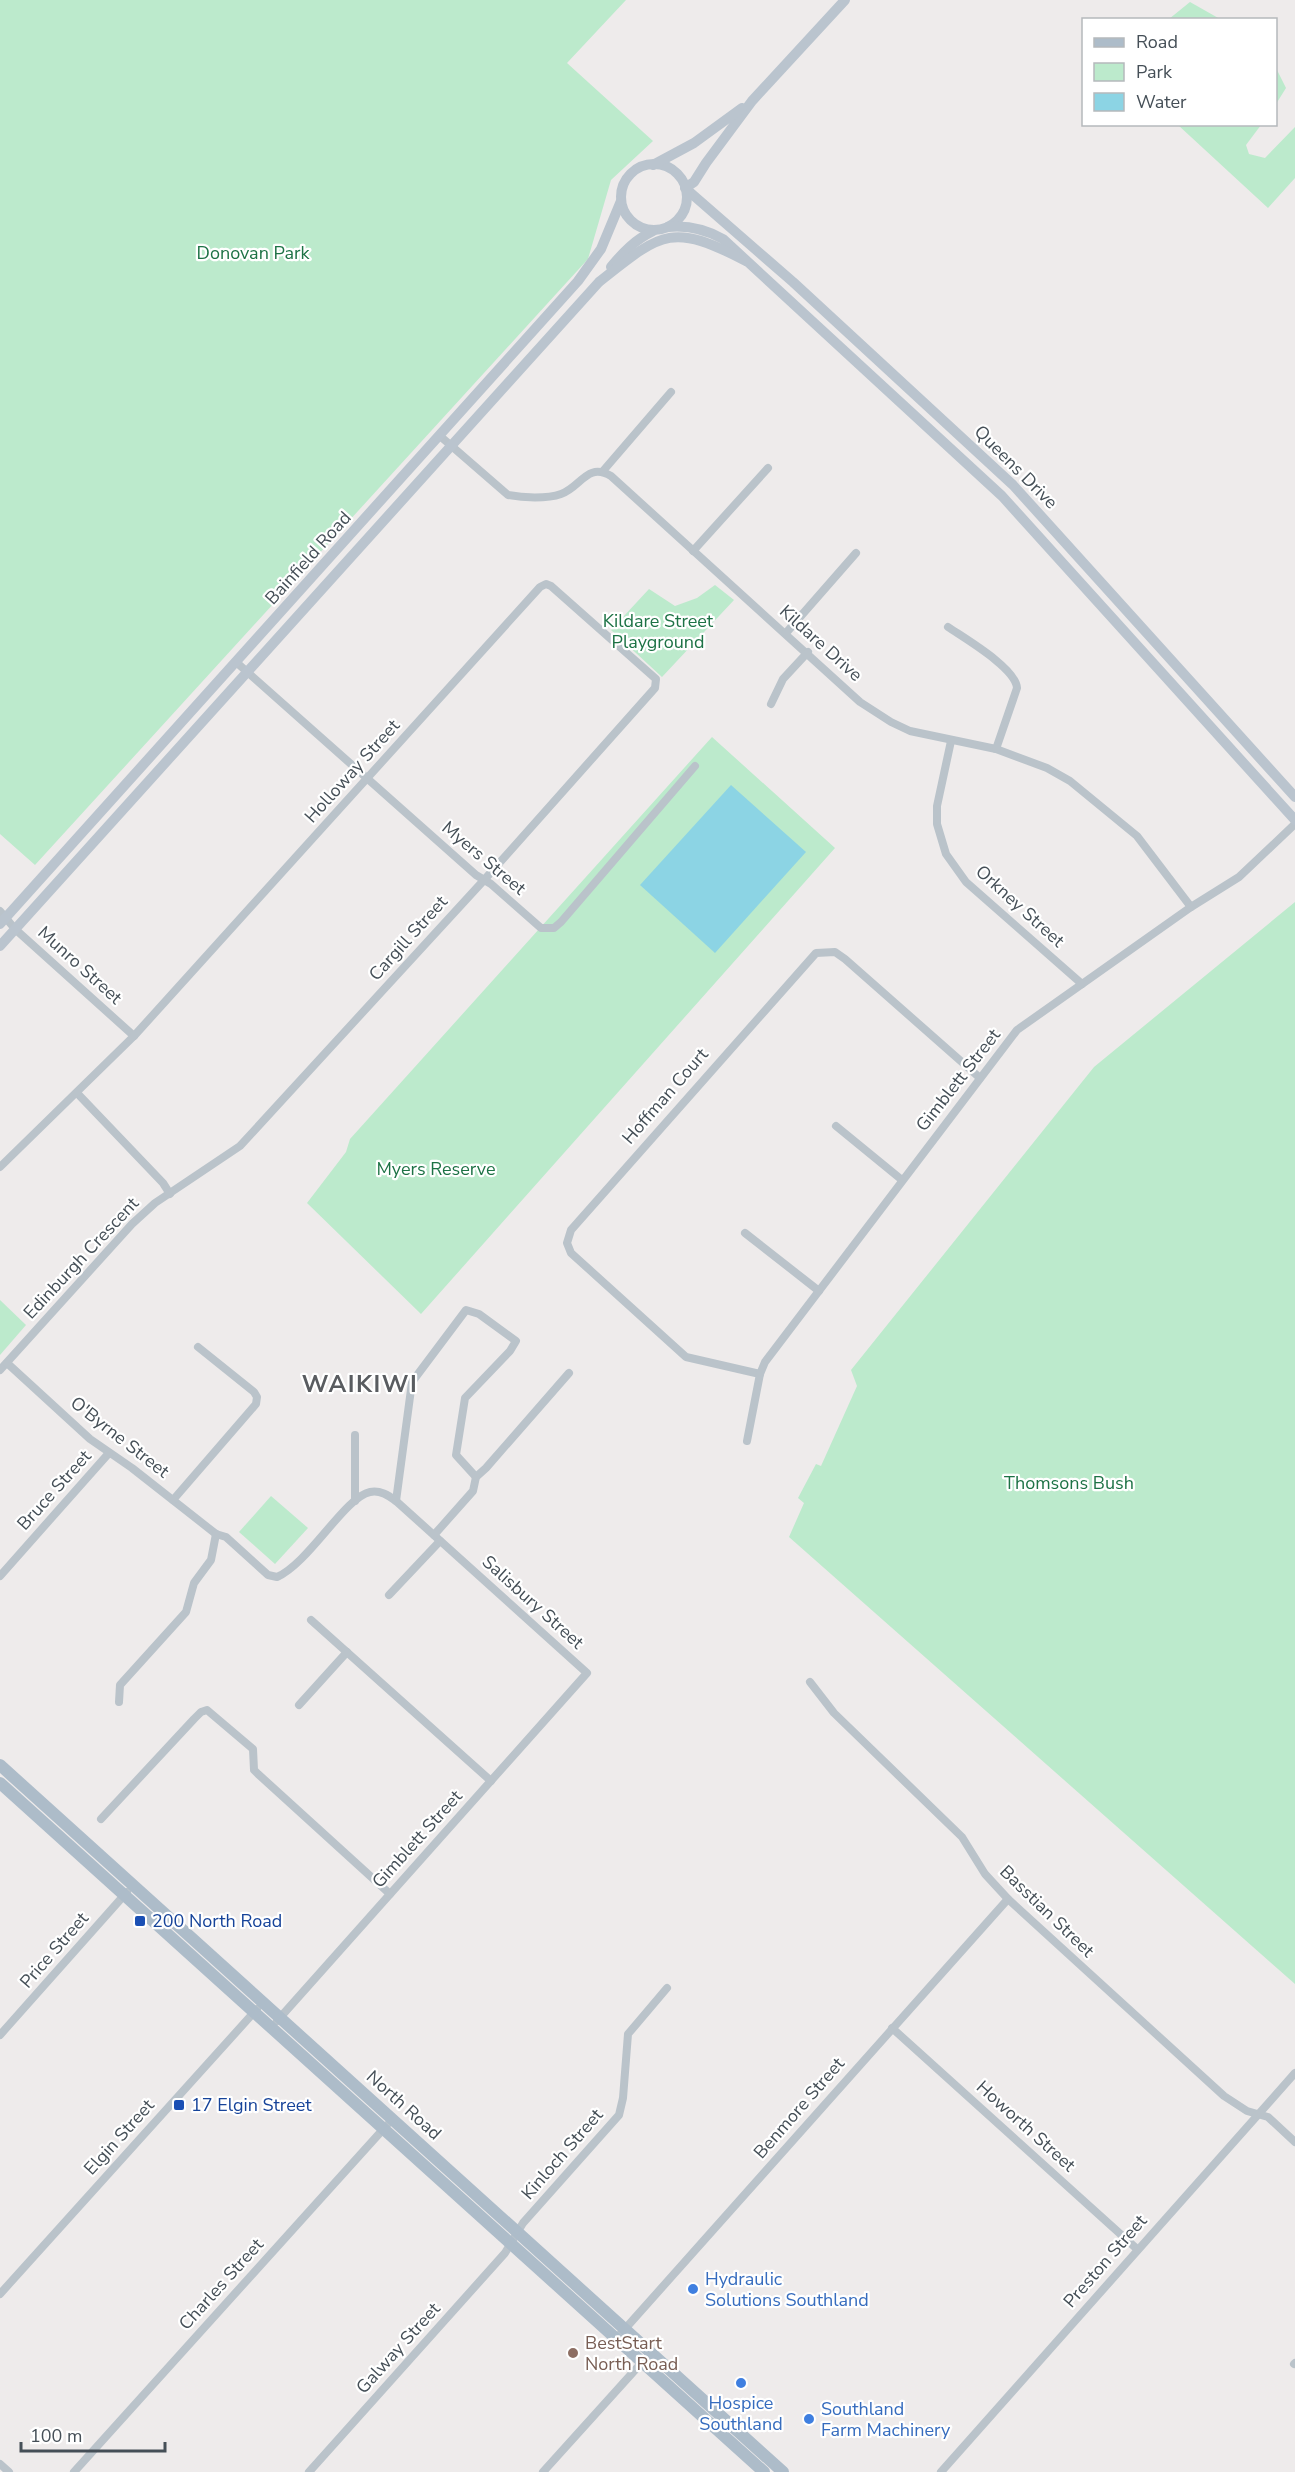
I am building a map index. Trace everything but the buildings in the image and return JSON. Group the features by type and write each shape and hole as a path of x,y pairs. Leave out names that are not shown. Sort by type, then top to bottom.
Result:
{"main road":[{"name":"Bainfield Road","path":"685,188 694,182 752,100 845,0"},
{"name":"Bainfield Road","path":"2,917 119,793 594,262 621,201 623,186 632,173 638,168 653,165 694,143 752,100"},
{"path":"653,165 673,171 685,188 684,209 680,217 668,227"},
{"name":"Queens Drive","path":"685,188 793,282 992,464 1054,529 1295,796"},
{"path":"621,201 632,222 653,230"},
{"name":"Queens Drive","path":"668,227 681,226 711,232 723,239 981,476 1050,548 1295,822"},
{"name":"Bainfield Road","path":"0,946 599,282 625,250 653,230 668,227"},
{"name":"Queens Drive","path":"650,244 675,236 691,236 712,243 746,261"},
{"name":"Bainfield Road","path":"599,282 650,244"},
{"path":"783,294 793,282"},
{"path":"981,476 992,464"},
{"path":"119,793 130,802"},
{"name":"North Road","path":"0,1765 781,2471"},
{"name":"North Road","path":"0,1783 764,2472"}],"street":[{"path":"440,436 503,492 516,497 559,495 593,471 603,471 671,392"},
{"path":"693,551 768,468"},
{"name":"Kildare Drive","path":"603,471 808,652 860,702 910,731 996,749 1047,768 1085,792 1137,836 1191,907"},
{"path":"786,633 856,553"},
{"name":"Holloway Street","path":"77,1093 134,1036 540,587 546,584 551,586 653,676 656,683 655,688"},
{"path":"948,627 983,651 1007,671 1016,683 1017,688 996,749"},
{"path":"771,704 783,679 808,652"},
{"name":"Myers Street","path":"236,662 476,875 484,879 537,926 546,929 554,928 561,922 695,766"},
{"name":"Cargill Street","path":"170,1194 240,1146 655,688"},
{"name":"Orkney Street","path":"951,741 937,806 937,824 946,854 966,882 1082,984"},
{"name":"Gimblett Street","path":"747,1440 760,1374 772,1353 1017,1030 1191,907 1239,877 1295,822"},
{"name":"Munro Street","path":"2,917 134,1036"},
{"name":"Hoffman Court","path":"760,1374 686,1357 570,1252 567,1244 571,1230 816,952 826,950 845,958 980,1078"},
{"path":"0,1167 77,1093 163,1183 170,1194"},
{"path":"836,1126 903,1180"},
{"name":"Edinburgh Crescent","path":"0,1370 132,1224 155,1203 170,1194"},
{"path":"745,1233 819,1291"},
{"path":"355,1501 361,1495 377,1492 396,1500 412,1382 466,1310 479,1314 516,1341 510,1351 465,1398 456,1455 476,1477"},
{"path":"173,1500 252,1411 257,1397 250,1388 198,1347"},
{"name":"O'Byrne Street","path":"6,1363 90,1439 216,1534 226,1537 268,1575 277,1577 294,1568 355,1501"},
{"path":"389,1595 437,1538 472,1491 476,1477 569,1373"},
{"path":"355,1435 355,1501"},
{"name":"Bruce Street","path":"0,1576 109,1453"},
{"name":"Salisbury Street","path":"396,1500 587,1673"},
{"path":"118,1702 120,1685 186,1612 194,1583 211,1560 216,1534"},
{"path":"311,1620 491,1781"},
{"path":"299,1705 347,1653"},
{"name":"Gimblett Street","path":"271,2028 587,1673"},
{"name":"Basstian Street","path":"810,1682 834,1713 962,1837 985,1874 1008,1899 1224,2096 1247,2112 1269,2118 1295,2142"},
{"path":"101,1820 194,1719 207,1710 253,1749 254,1770 390,1894"},
{"name":"Price Street","path":"0,2035 133,1886"},
{"name":"Benmore Street","path":"616,2339 1008,1899"},
{"name":"Kinloch Street","path":"511,2244 524,2223 619,2115 623,2098 628,2034 667,1988"},
{"name":"Elgin Street","path":"0,2294 263,2003"},
{"name":"Howorth Street","path":"892,2028 1137,2249"},
{"name":"Preston Street","path":"941,2472 1295,2073"},
{"name":"Charles Street","path":"74,2472 392,2119"},
{"name":"Galway Street","path":"309,2472 511,2244"},
{"path":"543,2472 651,2352"},
{"path":"0,2464 9,2472"}],"green space":[{"name":"Donovan Park","path":"0,0 626,0 567,63 653,141 611,180 588,259 35,865 0,834"},
{"path":"1190,2 1218,18 1170,18"},
{"path":"1277,70 1286,88 1277,102"},
{"path":"1179,126 1260,126 1246,145 1249,154 1265,158 1295,127 1295,178 1268,208"},
{"name":"Kildare Street Playground","path":"715,585 734,600 662,677 611,630 649,589 675,606 697,598"},
{"name":"Myers Reserve","path":"712,737 835,848 421,1314 307,1203 346,1152 350,1139"},
{"name":"Thomsons Bush","path":"1295,902 1295,1984 789,1537 804,1503 798,1498 816,1464 821,1466 857,1386 851,1370 1094,1067"},
{"path":"0,1300 26,1325 0,1355"},
{"path":"271,1496 308,1528 275,1564 239,1532"}],"water":[{"path":"731,785 806,852 715,953 640,885"}],"place":[{"name":"200 North Road","path":"140,1921"},
{"name":"17 Elgin Street","path":"179,2105"},
{"name":"Hydraulic Solutions Southland","path":"693,2289"},
{"name":"BestStart North Road","path":"573,2353"},
{"name":"Hospice Southland","path":"741,2383"},
{"name":"Southland Farm Machinery","path":"809,2419"}],"district":[{"name":"WAIKIWI","path":"360,1384"}]}
